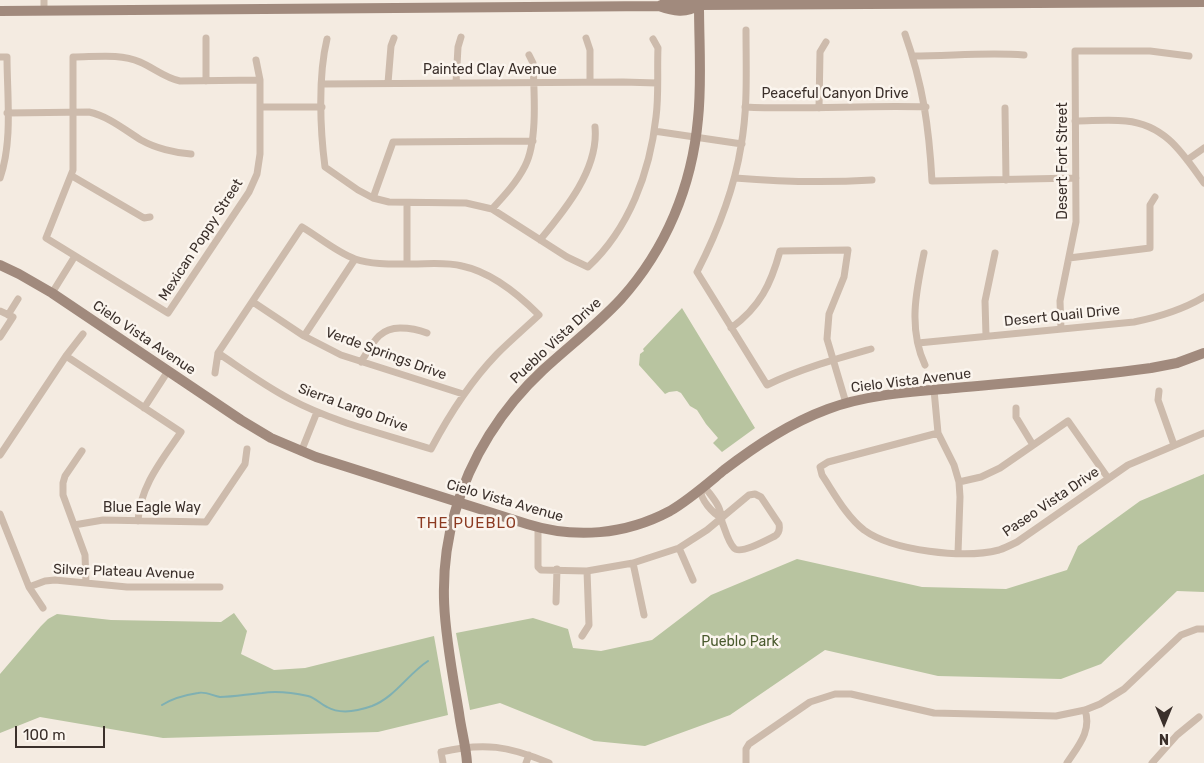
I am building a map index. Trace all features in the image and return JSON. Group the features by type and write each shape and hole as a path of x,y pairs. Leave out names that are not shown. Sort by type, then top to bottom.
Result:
{"street":[{"path":"0,11 44,5 424,4 659,6 672,11 691,11 699,5 765,2 1204,2"},
{"name":"Pueblo Vista Drive","path":"467,762 446,636 443,605 445,557 458,502 477,457 507,408 542,370 612,308 649,263 661,243 677,210 688,177 696,138 700,95 699,5"},
{"path":"746,30 745,107 742,144 727,207 713,241 697,272 766,385 783,377 871,349"},
{"path":"905,34 913,56 926,107 932,181 1076,178"},
{"path":"206,38 206,81"},
{"path":"388,84 391,46 394,38"},
{"path":"456,83 458,47 461,38"},
{"path":"586,38 590,50 590,82"},
{"path":"327,39 322,84 322,145 325,167 373,198 389,202 407,203 466,203 492,209 540,240 588,267 612,241 630,210 646,167 657,116 658,48 653,39"},
{"path":"819,108 820,52 826,42"},
{"name":"Desert Fort Street","path":"1061,329 1060,301 1076,222 1075,51 1150,50 1189,56"},
{"path":"492,209 516,182 526,165 533,141 533,63 529,54"},
{"path":"913,56 1024,55"},
{"path":"0,178 5,162 4,146 7,113 3,57"},
{"path":"52,293 74,256 46,238 72,176 73,57 125,57 140,62 172,79 206,81 260,80"},
{"name":"Mexican Poppy Street","path":"74,256 168,314 249,192 257,174 260,154 260,80 256,60"},
{"name":"Painted Clay Avenue","path":"322,84 657,83"},
{"name":"Peaceful Canyon Drive","path":"745,107 784,109 884,106 926,107"},
{"path":"260,107 322,107"},
{"path":"1005,108 1006,180"},
{"path":"7,113 89,112 98,114 144,142 181,154 191,154"},
{"path":"1075,121 1125,121 1140,124 1162,133 1175,145 1204,184"},
{"path":"540,240 573,199 593,153 596,134 595,127"},
{"path":"654,132 742,144"},
{"path":"373,198 394,142 533,141"},
{"path":"1187,160 1204,148"},
{"path":"72,176 144,218 150,217"},
{"path":"735,178 804,182 872,180"},
{"path":"1069,258 1150,248 1150,205 1155,197"},
{"path":"407,203 407,264"},
{"path":"216,373 218,353 302,227 355,259 376,264 445,264 462,266 478,270 524,299 539,315 497,354 463,394"},
{"path":"732,328 746,317 761,298 774,272 780,250 848,250 844,277 829,314 827,339 846,403"},
{"path":"924,253 915,298 914,316 920,356 925,366"},
{"path":"986,336 984,320 985,301 995,253"},
{"path":"304,336 355,259"},
{"name":"Cielo Vista Avenue","path":"0,265 52,293 264,433 301,452 538,528 560,532 590,534 628,528 669,511 776,433 814,414 846,403 875,397 934,390 1151,368 1177,363 1204,353"},
{"name":"Desert Quail Drive","path":"918,344 1134,322 1155,318 1204,298"},
{"path":"8,315 18,299"},
{"name":"Verde Springs Drive","path":"253,302 304,336 341,354 463,394"},
{"path":"0,311 13,317 0,337"},
{"path":"361,362 379,335 386,329 415,328 427,333"},
{"path":"0,455 66,356 83,334"},
{"name":"Sierra Largo Drive","path":"218,353 267,386 317,412 431,449 463,394"},
{"path":"66,356 181,432 148,481 143,494 138,521"},
{"path":"144,408 168,371"},
{"path":"934,390 938,434 954,465 959,482 958,553"},
{"path":"1159,391 1158,400 1174,445"},
{"path":"1016,408 1016,417 1033,445"},
{"path":"301,452 317,412"},
{"path":"959,482 981,477 1000,468 1068,420 1108,478"},
{"name":"Paseo Vista Drive","path":"938,434 828,462 820,467 822,474 851,518 876,538 920,551 979,553 1000,550 1016,542 1128,466 1204,433"},
{"name":"Blue Eagle Way","path":"74,525 103,520 206,522 245,464 247,449"},
{"path":"82,450 65,476 63,495 84,555 86,583"},
{"path":"538,528 538,567 541,570 587,571 633,563 679,548 707,530 722,518 749,495 755,494 761,497 779,524 779,531 775,536 743,550 737,550 733,547 722,518 722,510 701,495 700,489"},
{"path":"0,514 29,587 43,608"},
{"path":"679,548 692,580"},
{"path":"633,563 644,615"},
{"path":"556,602 557,570"},
{"path":"582,636 589,625 587,571"},
{"name":"Silver Plateau Avenue","path":"29,587 45,581 55,580 127,587 220,587"},
{"path":"746,763 746,749 749,744 810,702 834,694 851,694 934,713 1056,716 1085,710 1100,704 1124,689 1181,635 1197,629 1204,629"},
{"path":"1066,763 1084,737 1088,726 1085,710"},
{"path":"1152,763 1177,735 1199,717"},
{"path":"443,763 441,752 480,746 500,747 549,763"},
{"path":"526,763 529,755"}],"green space":[{"path":"682,308 755,428 722,452 713,443 718,438 697,410 690,406 681,393 677,391 665,394 639,365 640,354 644,351 643,349"},
{"name":"Pueblo Park","path":"1204,474 1204,592 1177,591 1101,664 1061,679 938,676 825,650 730,715 645,746 594,741 500,703 470,710 456,633 533,618 568,629 573,648 601,651 652,640 711,595 797,559 922,587 1006,589 1067,570 1078,546 1140,501"},
{"path":"234,613 247,631 241,654 274,670 305,668 434,636 448,715 378,732 163,738 40,717 0,733 0,674 41,626 57,614 111,620 221,622"}],"waterway":[{"path":"162,705 179,697 201,693 230,697 279,692 308,696 338,711 355,711 372,706 388,697 428,661"}],"district":[{"name":"THE PUEBLO","path":"467,524"}]}
